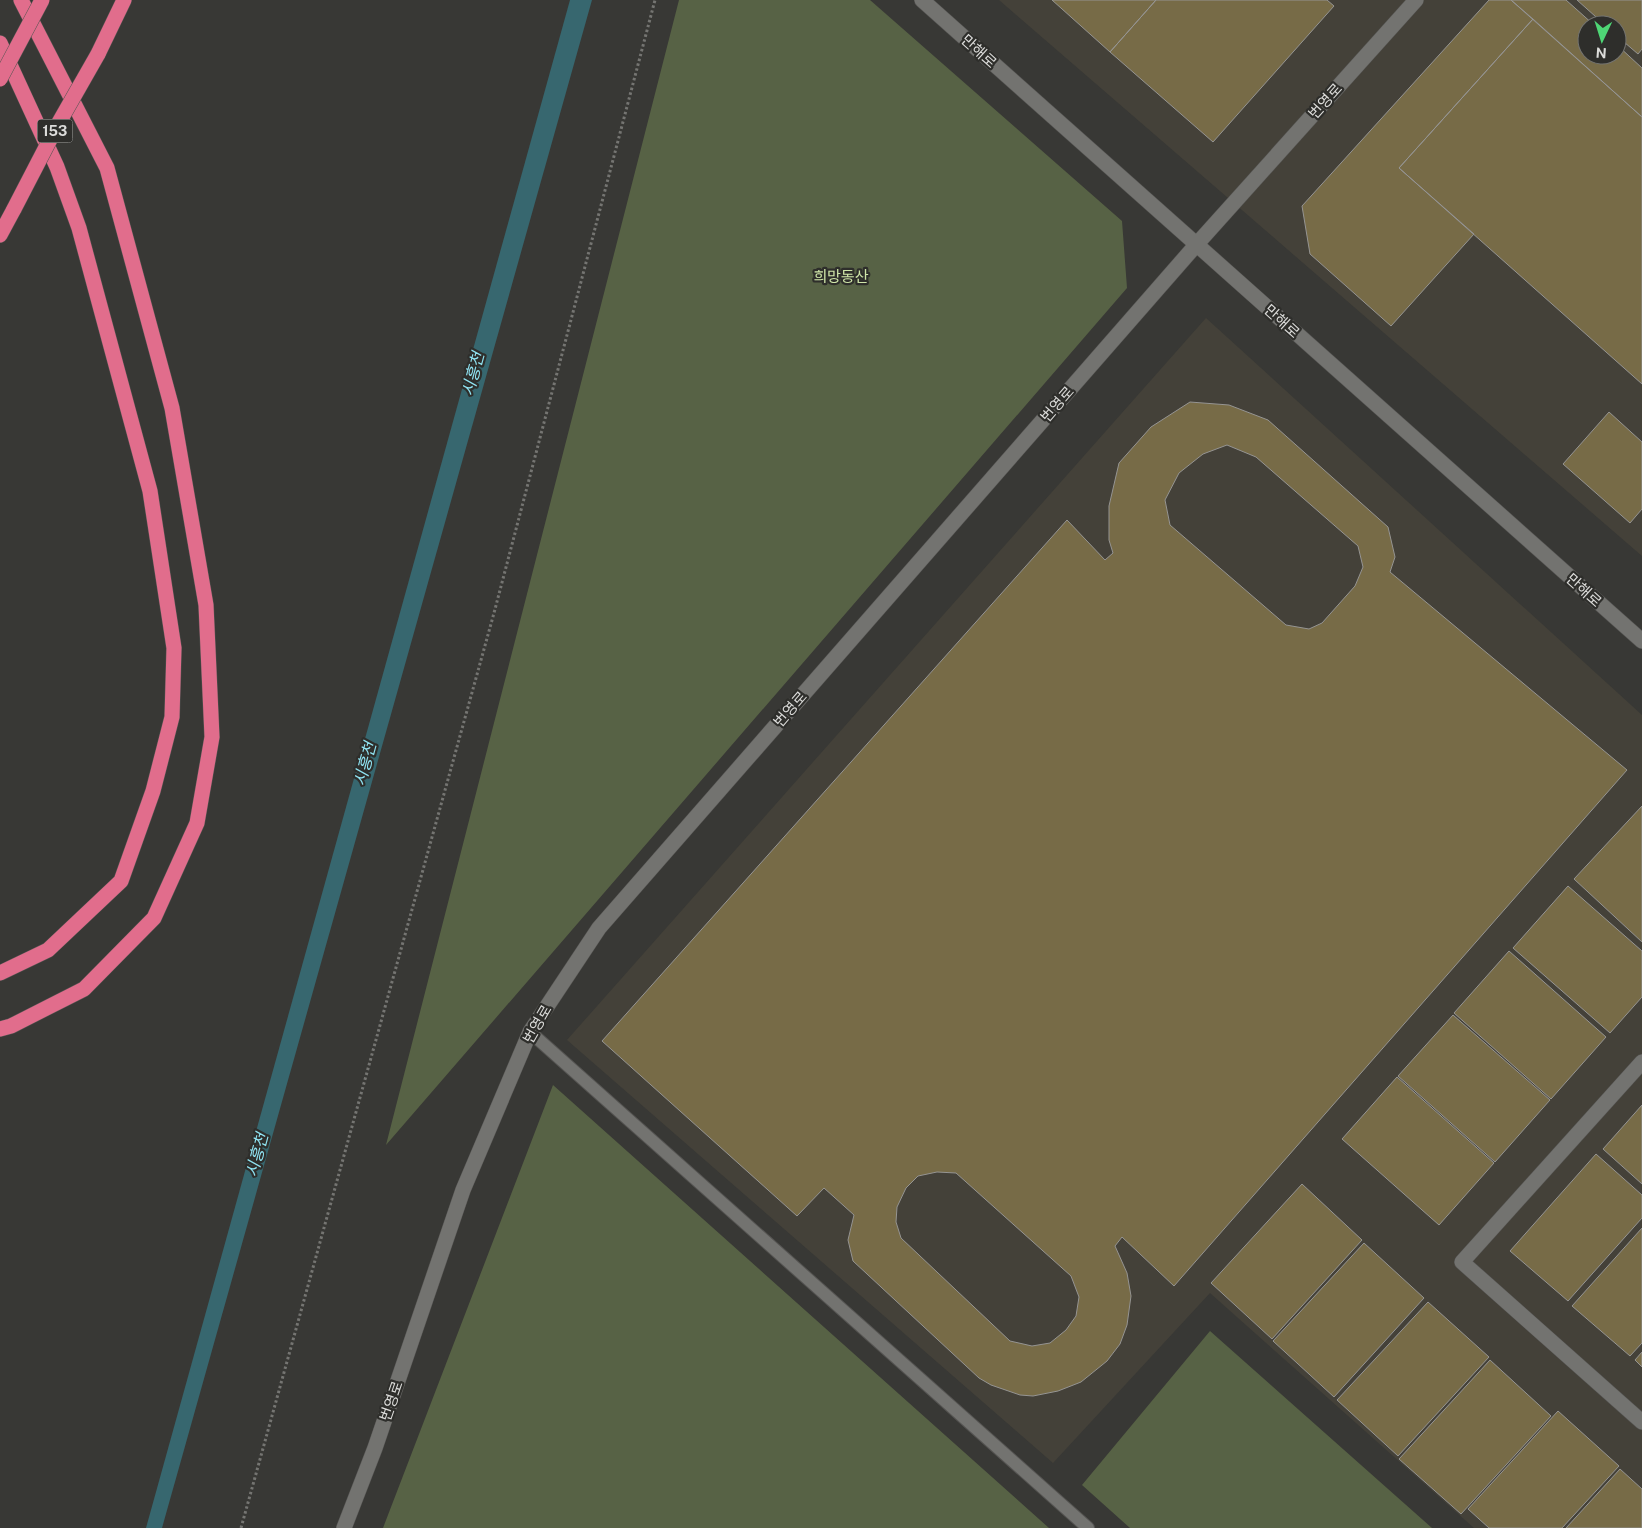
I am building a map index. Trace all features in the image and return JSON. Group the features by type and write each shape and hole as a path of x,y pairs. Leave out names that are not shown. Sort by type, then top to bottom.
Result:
{"highway":[{"path":"0,1029 11,1026 84,989 154,918 197,823 212,737 206,605 172,408 107,168 21,0"},
{"path":"0,79 42,0"},
{"name":"153","path":"0,235 57,126 98,54 124,0"},
{"path":"0,43 57,167 79,228 150,491 174,648 172,717 152,791 121,881 48,950 0,974"}],"street":[{"name":"만해로","path":"922,0 1642,642"},
{"name":"번영로","path":"344,1528 375,1448 463,1190 530,1032 599,928 1196,245 1416,0"},
{"path":"1642,1062 1462,1262 1642,1422"}],"lane":[{"path":"530,1032 1088,1528"}],"path":[{"path":"240,1528 494,614 655,0"}],"shaded area":[{"path":"999,0 1642,0 1642,556"},
{"path":"1206,318 1642,715 1642,1528 1474,1528 1210,1293 1053,1463 567,1040"}],"green space":[{"name":"희망동산","path":"679,0 870,0 1122,221 1127,288 386,1145"},
{"path":"553,1085 1049,1528 383,1528"},
{"path":"1210,1331 1432,1528 1130,1528 1082,1485"}],"water":[{"name":"시흥천","path":"570,0 592,0 162,1528 146,1528"}],"building":[{"path":"1052,0 1156,0 1110,52"},
{"path":"1156,0 1327,0 1334,6 1213,142 1110,52"},
{"path":"1489,0 1511,0 1533,19 1399,168 1474,234 1391,326 1310,254 1302,206"},
{"path":"1511,0 1566,0 1583,15 1577,15 1577,59"},
{"path":"1577,0 1642,0 1642,49 1638,54 1627,45 1627,15 1594,15"},
{"path":"1533,19 1577,59 1577,65 1584,65 1642,117 1642,384 1399,168"},
{"path":"1627,54 1642,68 1642,117 1584,65 1627,65"},
{"path":"1190,402 1229,405 1268,420 1388,527 1395,557 1390,572 1627,770 1174,1286 1122,1237 1115,1246 1127,1273 1131,1296 1127,1325 1120,1344 1107,1361 1081,1382 1058,1391 1033,1396 1020,1395 991,1385 979,1378 853,1261 848,1240 854,1215 824,1188 797,1216 602,1041 1067,520 1105,560 1113,553 1109,540 1109,506 1119,463 1151,427","holes":["1227,445 1256,457 1358,546 1363,567 1355,586 1322,623 1309,629 1286,625 1170,525 1165,500 1179,473 1203,454","937,1172 956,1173 1071,1276 1079,1297 1076,1316 1066,1330 1050,1343 1032,1346 1010,1341 901,1238 896,1222 897,1207 906,1188 918,1176"]},
{"path":"1609,412 1642,442 1642,509 1630,523 1563,464"},
{"path":"1642,806 1642,942 1574,879"},
{"path":"1568,886 1642,951 1642,997 1610,1033 1513,948"},
{"path":"1509,951 1606,1037 1551,1099 1454,1013"},
{"path":"1453,1015 1550,1100 1495,1162 1398,1076"},
{"path":"1397,1077 1494,1163 1439,1225 1342,1139"},
{"path":"1642,1105 1642,1184 1603,1149"},
{"path":"1596,1154 1642,1195 1642,1218 1568,1301 1510,1251"},
{"path":"1302,1184 1362,1240 1272,1339 1211,1283"},
{"path":"1642,1228 1642,1343 1630,1356 1572,1306"},
{"path":"1364,1243 1424,1298 1334,1397 1273,1341"},
{"path":"1428,1302 1489,1357 1398,1456 1337,1400"},
{"path":"1642,1352 1642,1367 1635,1360"},
{"path":"1490,1360 1551,1416 1461,1514 1399,1459"},
{"path":"1558,1411 1619,1466 1562,1528 1489,1528 1468,1509"},
{"path":"1620,1469 1642,1489 1642,1528 1566,1528"}]}
